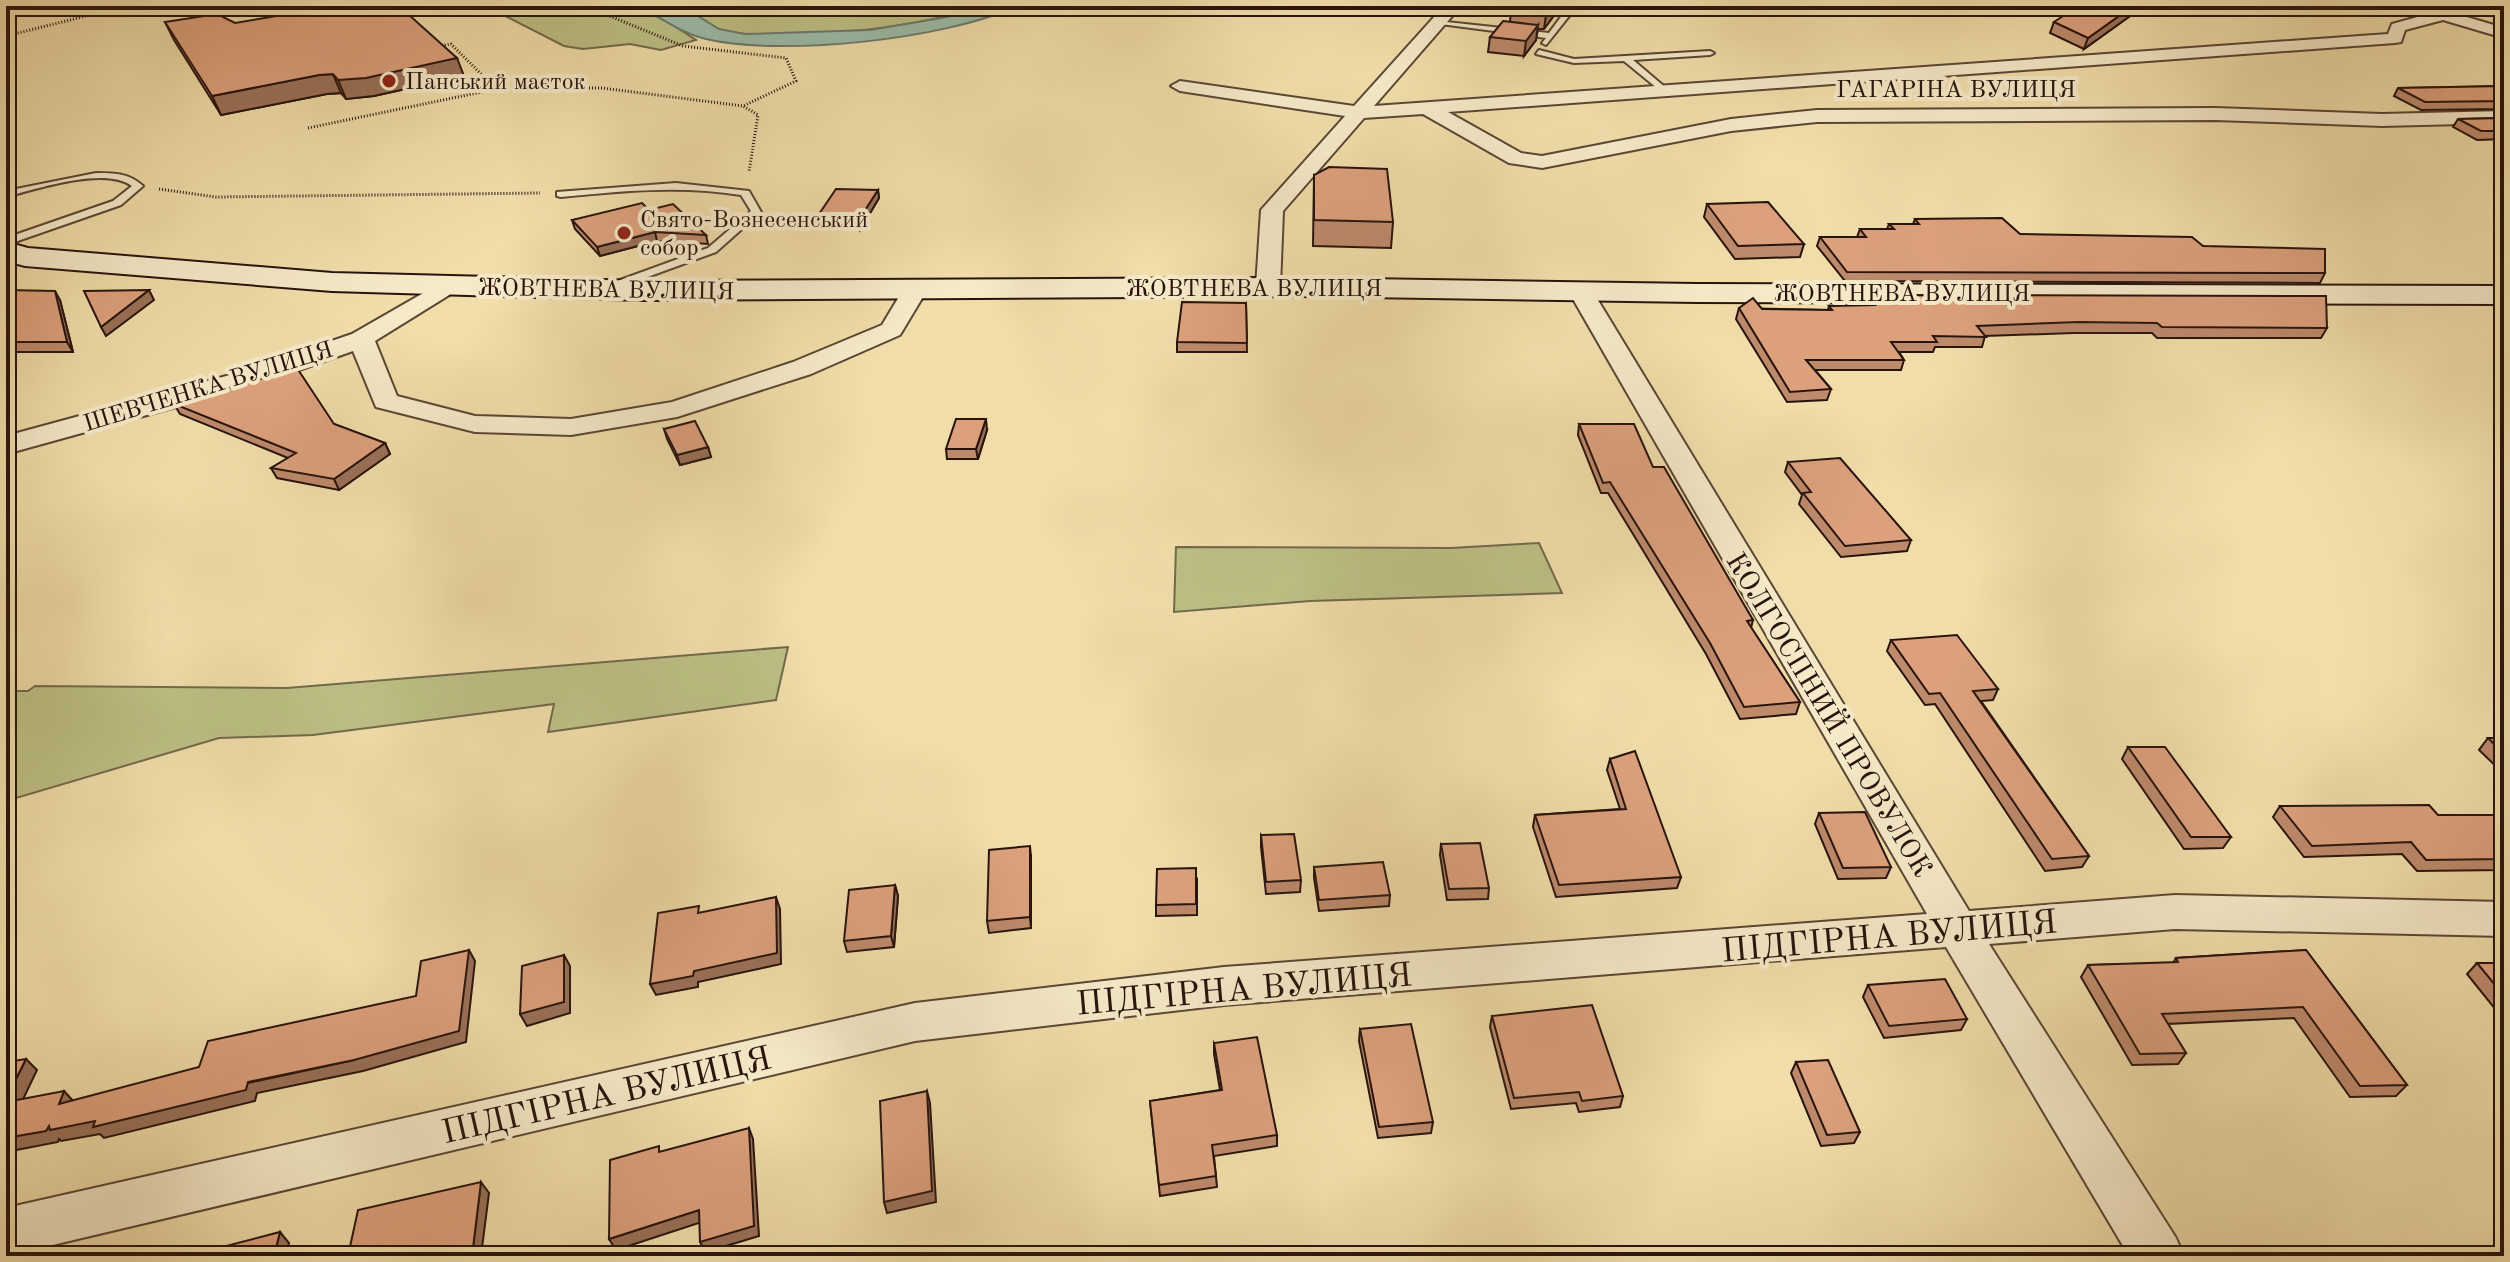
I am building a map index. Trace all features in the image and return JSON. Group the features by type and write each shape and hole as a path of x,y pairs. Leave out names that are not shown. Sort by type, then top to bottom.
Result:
{"street":[{"path":"1268,287 1272,210 1453,6"},
{"path":"1180,86 1360,113 2395,38 2398,27 2443,15 2504,33"},
{"name":"ГАГАРІНА ВУЛИЦЯ","path":"1426,108 1516,159 1542,162 1731,125 1817,116 2215,114 2382,120 2504,117"},
{"name":"ЖОВТНЕВА ВУЛИЦЯ","path":"6,251 25,257 175,272 446,287 600,291 1268,287 1581,292 2504,295"},
{"name":"ШЕВЧЕНКА ВУЛИЦЯ","path":"6,445 250,378 361,339 446,287"},
{"path":"361,339 386,401 475,424 571,427 677,409 802,368 891,330 915,290"},
{"name":"КОЛГОСПНИЙ ПРОВУЛОК","path":"1581,292 1958,930 2158,1256"},
{"name":"ПІДГІРНА ВУЛИЦЯ","path":"6,1233 915,1022 1224,986 2175,912 2504,919"}],"lane":[{"path":"1573,6 1538,54 1574,61 1710,53"},
{"path":"1437,23 1551,36"},
{"path":"1626,58 1663,90"},
{"path":"6,194 104,176 129,178 138,186 117,203 6,242"},
{"path":"561,194 641,187 724,188 745,193 756,212 712,250 600,291"}],"path":[{"path":"6,36 126,6"},
{"path":"585,6 683,46 786,58 796,81 743,106"},
{"path":"436,47 451,44 496,89"},
{"path":"308,128 496,89 602,88 743,106 758,115 745,193"},
{"path":"138,186 216,197 398,192 561,194"}],"green space":[{"path":"486,6 636,6 654,13 696,40 661,50 630,44 583,49 564,46"},
{"path":"682,6 981,6 932,20 882,28 831,33 757,34 719,29"},
{"path":"1539,543 1562,593 1310,601 1174,612 1176,547 1451,548"},
{"path":"788,647 776,700 548,732 554,704 313,735 219,738 6,801 6,691 28,691 35,686 287,688"}],"shaded area":[{"path":"634,6 682,6 719,29 745,34 870,30 947,17 982,6 1017,6 986,18 908,36 864,42 777,46 706,39 687,33"}],"building":[{"path":"336,6 399,6 457,58 366,78 338,80 333,74 319,75 212,96 165,22 217,14 235,23"},
{"path":"1515,6 1553,6 1546,15 1511,11"},
{"path":"2078,6 2133,6 2088,38 2054,22"},
{"path":"1503,21 1538,25 1526,41 1490,37"},
{"path":"2504,86 2504,101 2425,102 2398,88"},
{"path":"2504,118 2504,131 2481,131 2458,119"},
{"path":"1329,167 1387,169 1393,222 1314,220 1314,175"},
{"path":"836,189 878,190 858,221 815,220"},
{"path":"1768,202 1804,244 1738,246 1707,204"},
{"path":"642,203 649,210 673,204 706,235 655,232 597,247 572,220"},
{"path":"2002,218 2020,234 2192,237 2203,246 2325,249 2325,273 1847,272 1820,237 1866,237 1860,229 1894,229 1889,224 1919,224 1915,219"},
{"path":"6,290 55,291 67,342 6,342"},
{"path":"149,290 101,327 84,291"},
{"path":"1867,295 2326,296 2327,328 2162,327 2157,323 2078,322 1977,326 1986,337 1933,336 1937,342 1891,342 1904,360 1806,360 1831,389 1790,392 1739,308 1753,298 1762,309 1832,310 1829,306 1875,305"},
{"path":"1182,302 1246,303 1247,343 1177,342"},
{"path":"297,368 334,424 385,443 334,479 271,468 296,453 174,404"},
{"path":"956,419 986,419 976,449 946,449"},
{"path":"695,421 708,447 677,455 664,429"},
{"path":"1579,424 1634,424 1653,467 1664,467 1753,620 1747,621 1800,702 1744,707 1710,643 1610,482 1603,483"},
{"path":"1840,458 1911,540 1845,546 1803,493 1811,492 1788,462"},
{"path":"1957,635 1998,689 1973,691 2089,856 2052,859 1940,693 1929,694 1891,640"},
{"path":"2488,738 2504,738 2504,754"},
{"path":"2128,747 2165,747 2231,837 2191,837"},
{"path":"1635,751 1681,877 1559,885 1535,815 1626,809 1610,759"},
{"path":"2429,805 2438,815 2504,815 2504,859 2426,860 2411,842 2312,846 2280,806"},
{"path":"1865,812 1891,867 1843,868 1819,813"},
{"path":"1294,834 1301,880 1266,882 1261,835"},
{"path":"1480,843 1489,888 1449,889 1441,844"},
{"path":"1030,846 1030,917 987,921 989,850"},
{"path":"1383,862 1390,895 1319,900 1314,867"},
{"path":"1196,868 1196,904 1156,905 1157,869"},
{"path":"895,885 891,936 844,941 849,890"},
{"path":"776,897 777,953 694,971 693,976 650,984 658,913 699,906 698,913"},
{"path":"469,950 459,1031 354,1060 248,1082 246,1090 93,1127 95,1121 50,1130 49,1126 46,1131 6,1138 6,1102 64,1091 59,1104 199,1067 208,1041 416,996 421,961"},
{"path":"2306,950 2407,1085 2360,1086 2303,1007 2162,1014 2186,1053 2140,1054 2088,965 2178,962 2176,958"},
{"path":"564,955 564,1002 520,1014 522,966"},
{"path":"2477,963 2504,963 2504,996"},
{"path":"1945,979 1967,1019 1889,1026 1868,985"},
{"path":"1592,1005 1623,1096 1582,1101 1579,1092 1514,1098 1492,1016"},
{"path":"1411,1024 1433,1122 1379,1127 1360,1029"},
{"path":"1257,1037 1277,1135 1212,1145 1216,1176 1159,1185 1150,1101 1222,1090 1214,1043"},
{"path":"26,1059 6,1099 6,1062"},
{"path":"1828,1060 1860,1132 1827,1135 1796,1062"},
{"path":"927,1091 932,1191 884,1202 880,1101"},
{"path":"749,1128 754,1226 700,1242 699,1210 609,1239 610,1160 659,1146 659,1152"},
{"path":"481,1182 472,1256 348,1256 358,1210"},
{"path":"280,1232 274,1256 188,1256"}],"place":[{"name":"Панський маєток","path":"389,81"},
{"name":"Свято-Вознесенський собор","path":"624,233"}]}
